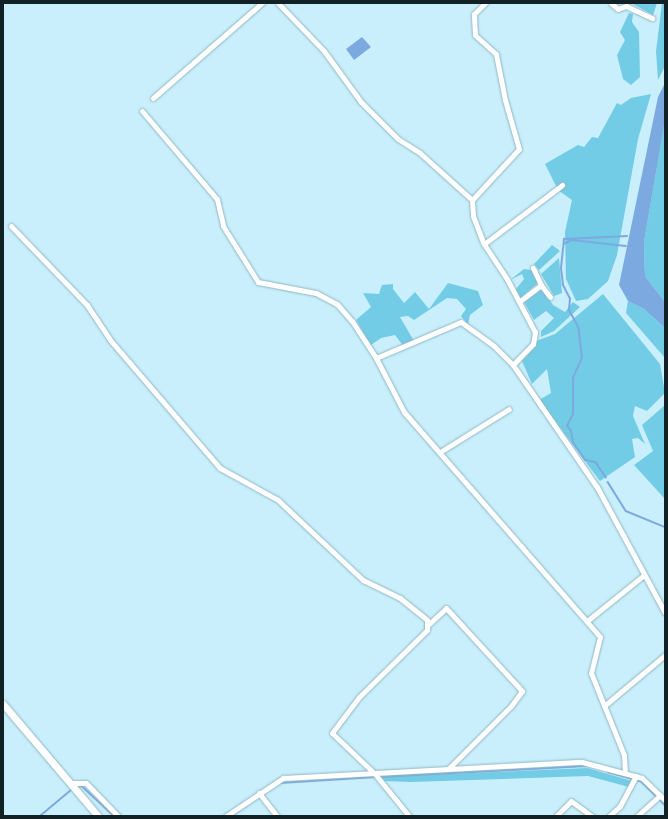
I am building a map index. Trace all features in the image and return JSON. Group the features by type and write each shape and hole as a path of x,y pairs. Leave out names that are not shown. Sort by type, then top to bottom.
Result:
{"main road":[{"path":"3,704 71,782 98,816"}],"street":[{"path":"153,98 262,3"},
{"path":"278,3 324,51 361,102 398,139 425,157 472,200"},
{"path":"485,3 474,14 476,35 496,54 504,100 520,149 469,202 484,244 520,302 536,338 512,365"},
{"path":"611,3 618,9 626,6 652,18"},
{"path":"142,111 217,199 223,226 258,282 316,293 337,304 352,321 376,358 404,412 600,637 590,672 626,762 625,773"},
{"path":"484,244 562,185"},
{"path":"11,226 87,305 112,341 220,468 278,500 363,580 400,598 429,624"},
{"path":"533,268 541,285 550,297"},
{"path":"520,302 541,285"},
{"path":"376,358 461,322 494,346 512,365 597,487 665,613"},
{"path":"440,452 509,409"},
{"path":"587,621 644,575"},
{"path":"409,816 376,776 332,733 359,697 446,608 522,691 512,705 449,768"},
{"path":"604,706 665,655"},
{"path":"226,816 283,778 376,776 449,768 582,762 625,773 660,795 665,800"},
{"path":"609,816 620,806 635,779"},
{"path":"71,782 86,782 118,816"},
{"path":"259,793 277,816"},
{"path":"637,816 660,795"},
{"path":"556,816 571,801 592,816"}],"shaded area":[{"path":"631,3 657,3 653,15"},
{"path":"662,3 665,3 665,66 658,80 656,51"},
{"path":"629,13 633,14 632,22 639,32 640,77 631,85 623,79 617,55 625,40 620,32"},
{"path":"362,37 371,47 354,60 346,49"},
{"path":"665,83 665,120 644,242 645,276 665,302 665,328 644,309 628,301 619,285 658,97"},
{"path":"651,94 638,139 617,255 608,281 588,299 576,301 566,279 565,232 572,200 558,190 545,164 578,145 584,147 592,137 598,138 617,103 621,105 631,98"},
{"path":"664,125 665,302 645,276 644,242"},
{"path":"552,245 560,251 539,270 534,264"},
{"path":"559,258 562,293 554,296 541,274"},
{"path":"524,269 531,270 538,283 520,298 516,289 524,279 522,274 510,280"},
{"path":"448,283 478,291 483,305 470,315 468,325 461,316 466,309 457,299 447,298 414,320 408,316 400,317 414,341 404,347 395,335 381,338 371,345 356,320 371,307 363,293 379,294 382,285 393,284 393,289 404,303 415,292 429,309"},
{"path":"542,289 553,305 565,312 573,302 580,307 554,331 541,337 541,331 554,318 546,311 534,320 524,302"},
{"path":"603,294 660,364 665,393 647,411 635,406 633,416 645,444 638,438 632,439 635,457 600,481 539,400 551,393 547,369 532,384 521,359 530,352 536,341 555,334"},
{"path":"628,301 644,309 665,328 665,358 626,313"},
{"path":"665,405 665,499 634,465 653,451 642,425"},
{"path":"587,768 632,781 629,787 588,776 411,782 382,781 379,777"}],"waterway":[{"path":"606,478 596,463 585,460 573,443 571,431 567,426 573,414 573,378 582,358 578,327 569,310 570,299 563,285 561,268 564,239 627,236"},
{"path":"564,244 572,240 626,246"},
{"path":"608,482 626,511 665,527"},
{"path":"379,777 587,766"},
{"path":"608,772 642,782 665,805"},
{"path":"280,783 376,777"},
{"path":"76,787 82,786 114,816"},
{"path":"40,816 71,790"},
{"path":"231,816 248,804"}]}
